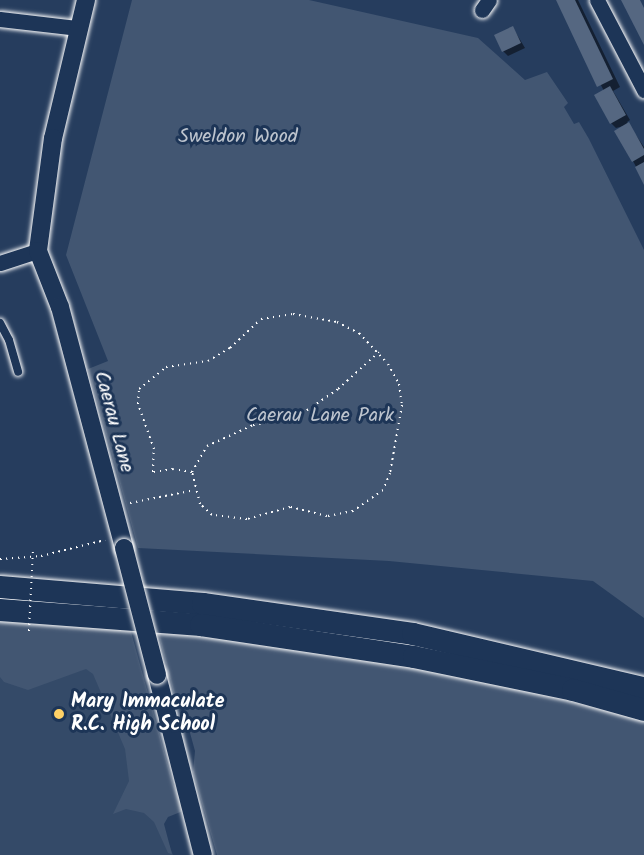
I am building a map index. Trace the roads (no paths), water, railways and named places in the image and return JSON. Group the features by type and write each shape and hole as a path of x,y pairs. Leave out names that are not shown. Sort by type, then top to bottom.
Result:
{"main road":[{"path":"0,587 203,604 412,634 644,688"},
{"path":"0,610 201,625 414,657 573,690 644,710"}],"street":[{"name":"Caerau Lane","path":"86,0 53,138 38,251 60,307 203,855"},
{"path":"597,0 644,90"},
{"path":"0,19 78,28"},
{"path":"0,263 38,251"}],"lane":[{"path":"0,322 9,339 18,372"}],"place":[{"name":"Mary Immaculate R.C. High School","path":"59,714"}],"park label":[{"name":"Sweldon Wood","path":"238,137"},
{"name":"Caerau Lane Park","path":"320,416"}]}
